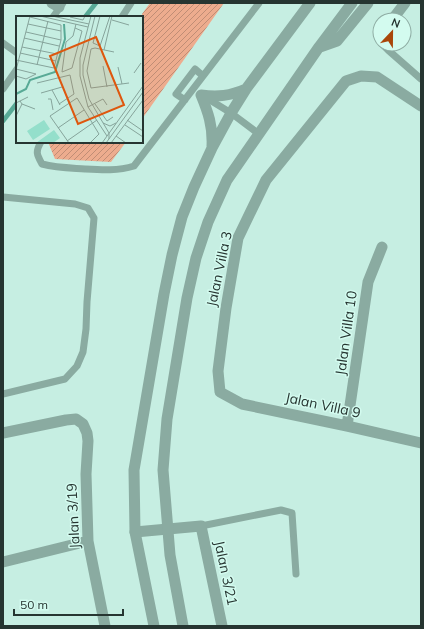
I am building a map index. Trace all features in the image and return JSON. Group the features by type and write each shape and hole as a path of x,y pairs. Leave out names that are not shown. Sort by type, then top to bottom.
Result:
{"street":[{"path":"154,626 135,532 134,470 164,294 182,217 194,186 231,113 246,89 310,3"},
{"path":"182,626 170,555 163,470 167,419 186,298 196,258 208,222 227,180 319,47 352,3"},
{"path":"319,47 337,41 368,3"},
{"path":"398,12 405,3"},
{"name":"Jalan Villa 3","path":"220,392 218,371 226,308 238,238 266,180 346,81 361,76 377,77 421,106"},
{"path":"197,92 213,96 224,96 246,89"},
{"path":"197,92 211,124 213,134 212,148"},
{"name":"Jalan Villa 10","path":"348,426 368,282 382,247"},
{"name":"Jalan Villa 9","path":"220,392 242,404 421,443"},
{"name":"Jalan 3/19","path":"3,433 66,420 76,419 83,424 87,433 88,441 86,474 88,541 105,626"},
{"path":"135,532 201,526"},
{"name":"Jalan 3/21","path":"201,526 222,626"},
{"path":"3,562 88,541"}],"lane":[{"path":"123,16 131,3"},
{"path":"40,143 37,148 37,155 42,164 55,168 109,170 124,169 134,166 185,100 197,92 203,76 259,3"},
{"path":"52,16 58,4"},
{"path":"3,43 16,52"},
{"path":"390,52 421,79"},
{"path":"185,100 176,94 195,69 203,76"},
{"path":"3,89 16,70"},
{"path":"197,92 231,113 259,134"},
{"path":"3,197 75,204 88,208 94,218 86,329 83,352 77,366 65,379 3,394"},
{"path":"201,526 281,510 292,513 296,574"}],"building":[{"path":"150,3 224,3 143,118 143,16 142,14"},
{"path":"48,143 125,143 111,162 55,159"}],"waterway":[{"path":"86,16 96,3"},
{"path":"3,121 16,104"}]}
